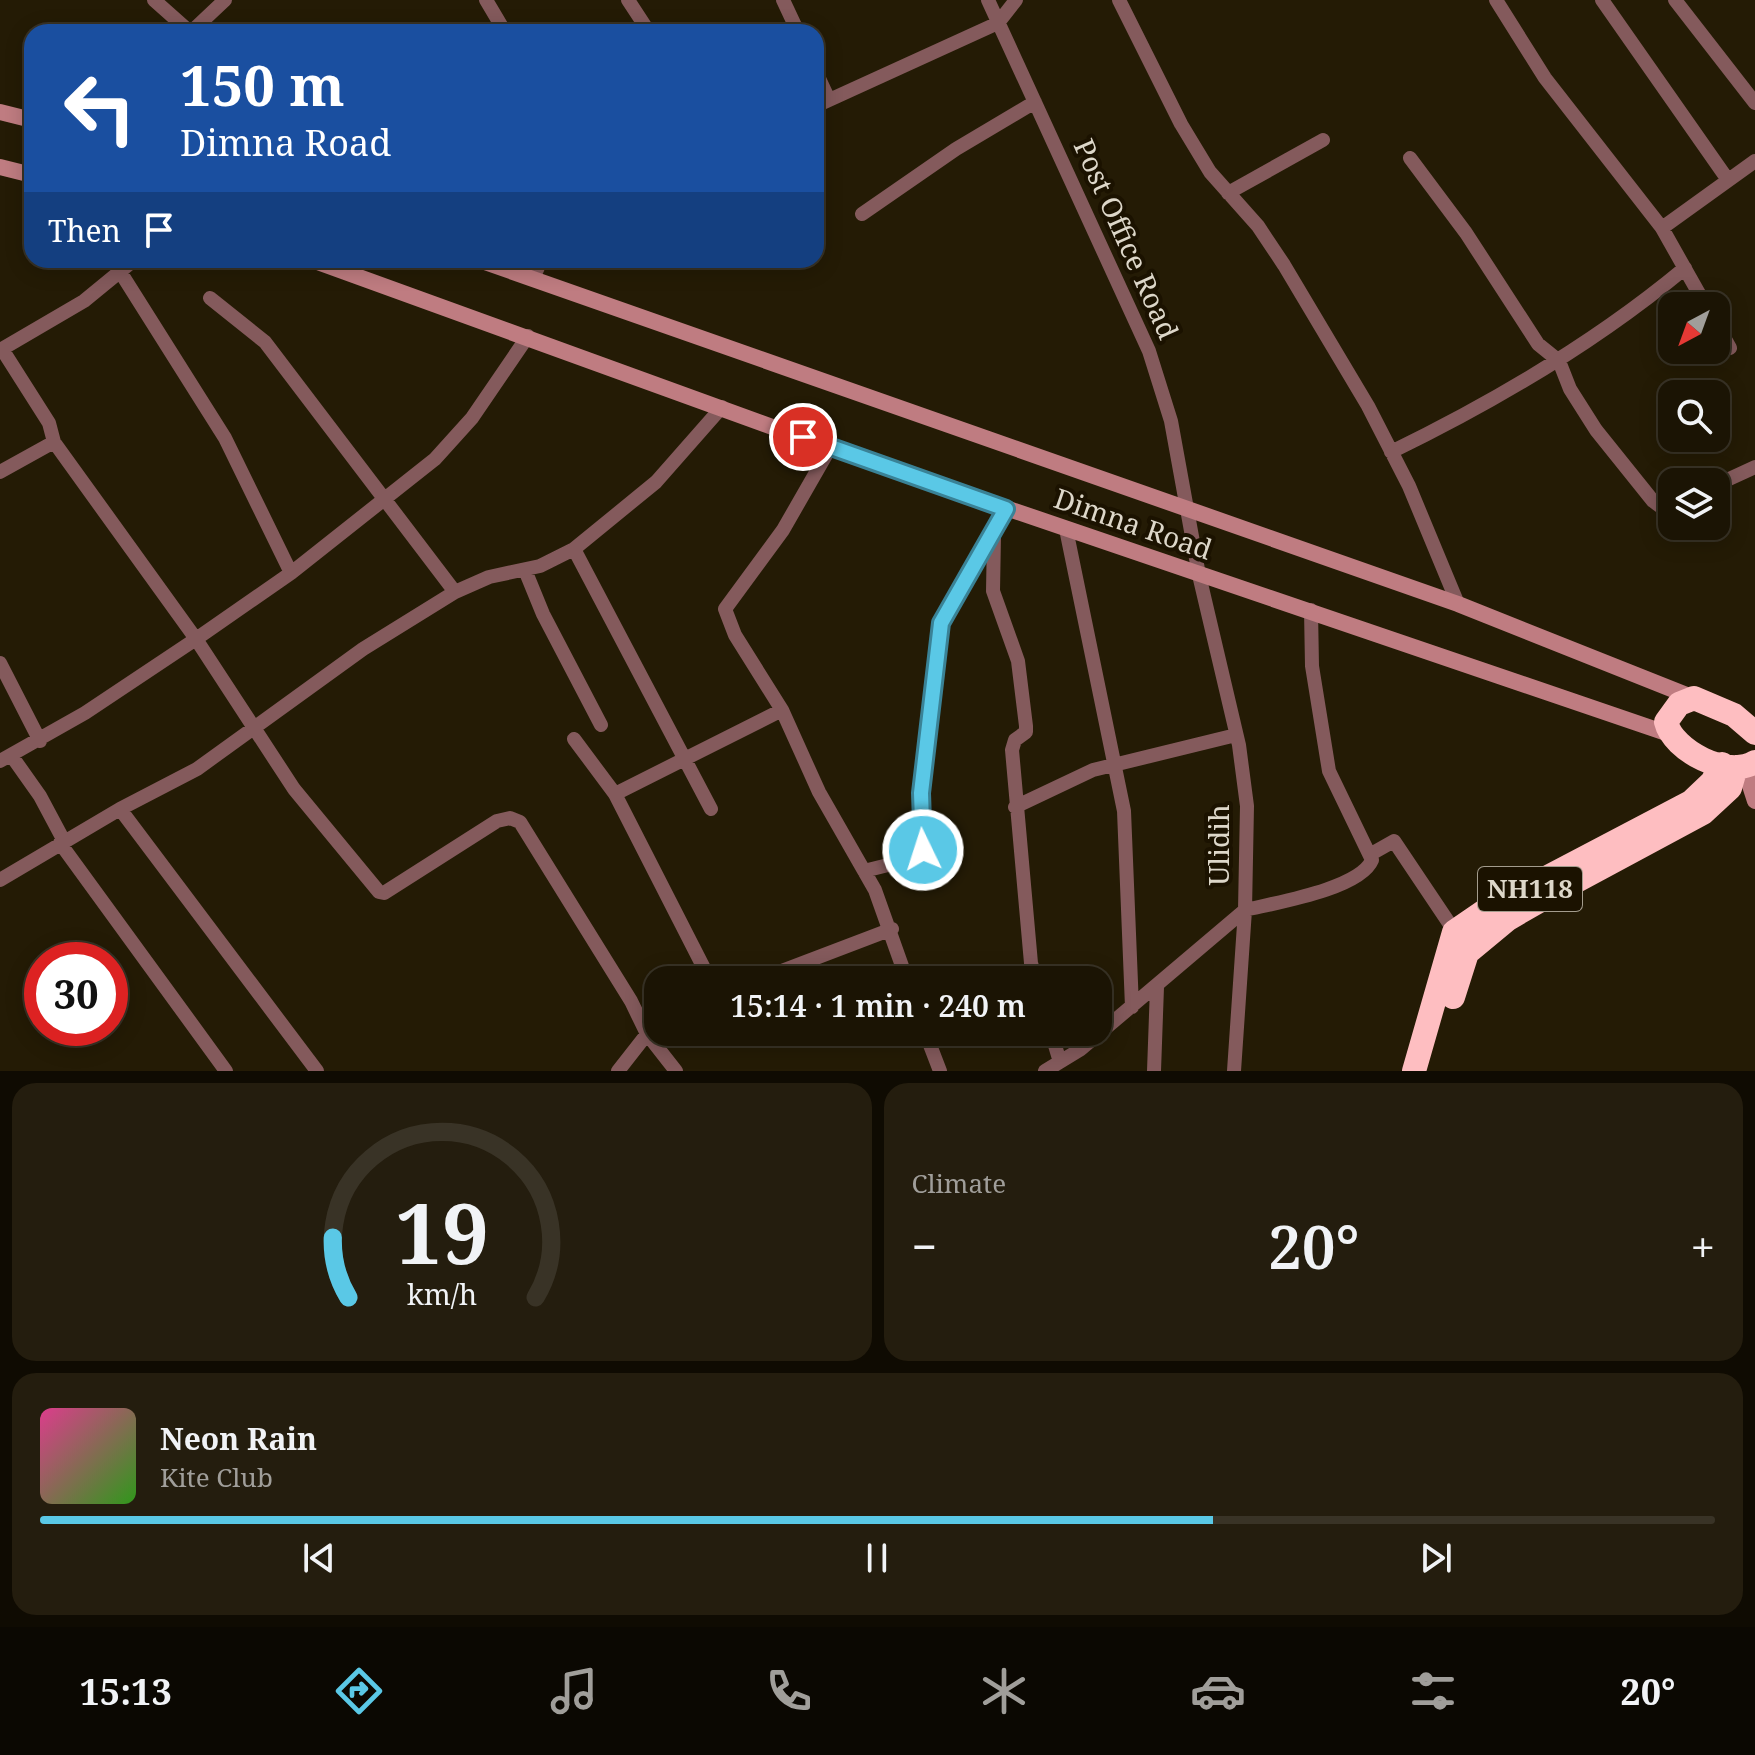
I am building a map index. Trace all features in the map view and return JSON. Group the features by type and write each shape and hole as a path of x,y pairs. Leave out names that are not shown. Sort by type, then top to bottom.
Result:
{"highway":[{"path":"1739,765 1689,751 1669,734 1666,722 1670,712 1694,698 1734,715 1755,733"},
{"name":"NH118","path":"1414,1071 1461,942 1489,908 1691,802 1712,782 1739,765"},
{"path":"1429,1071 1461,942"}],"street":[{"path":"154,0 181,24"},
{"path":"199,24 225,0"},
{"path":"486,0 500,24"},
{"path":"628,0 644,24"},
{"path":"783,0 794,24"},
{"name":"Post Office Road","path":"988,0 1149,351 1171,421 1199,575"},
{"path":"824,103 998,23 1016,0"},
{"path":"1119,0 1181,124 1210,172 1284,265 1391,452 1458,604"},
{"path":"1496,0 1545,78 1662,228 1698,292"},
{"path":"1602,0 1728,180"},
{"path":"1675,0 1755,103"},
{"path":"862,214 956,149 1035,102"},
{"path":"0,112 24,118"},
{"path":"1228,193 1323,140"},
{"path":"1410,158 1466,233 1538,344 1559,361 1570,389 1624,467 1658,505"},
{"path":"1662,228 1755,161"},
{"path":"0,167 24,173"},
{"path":"126,268 51,323 1,349 49,423 54,442 196,639 310,810 379,892 384,893 497,821 510,818 520,822 644,1017"},
{"name":"Dimna Road","path":"335,268 830,448 1669,734"},
{"path":"502,268 1458,604 1694,698"},
{"path":"533,279 538,268"},
{"path":"1391,452 1479,409 1559,361 1685,268"},
{"path":"121,273 232,451 291,573"},
{"path":"210,298 265,342 455,592"},
{"path":"226,1071 62,842 40,796 5,758 40,741 196,639 291,573 386,499 457,437 528,336"},
{"path":"0,880 120,809 197,769 363,649 455,592 489,577 525,570 574,549 656,482 722,407"},
{"path":"0,472 54,442"},
{"path":"830,448 783,530 725,609 735,635 782,710 819,792 864,871 892,929 903,966"},
{"path":"1730,479 1755,467"},
{"path":"864,871 916,858 923,850 921,793 941,623 994,535 1006,509"},
{"path":"1066,529 1112,765 1124,811 1132,1007"},
{"path":"994,535 993,591 1018,661 1026,726 1023,737 1012,744 1015,807 1032,966"},
{"path":"574,549 711,809"},
{"path":"525,570 543,614 601,725"},
{"name":"Ulidih","path":"1045,1071 1157,987 1245,910 1247,806 1236,735 1199,575"},
{"path":"1234,1071 1245,910 1319,892 1369,868 1371,854 1329,771 1312,666 1311,610"},
{"path":"0,663 40,741"},
{"path":"615,794 782,710"},
{"path":"1015,807 1093,770 1236,735"},
{"path":"574,739 615,794 703,966"},
{"path":"1739,765 1755,801"},
{"path":"120,809 317,1071"},
{"path":"1371,854 1394,841 1461,942"},
{"path":"795,966 892,929"},
{"path":"1154,1071 1157,987"},
{"path":"618,1071 644,1041"},
{"path":"662,1046 676,1071"},
{"path":"930,1046 940,1071"},
{"path":"1055,1046 1060,1062"}],"route":[{"path":"803,437 1006,509 994,535 941,623 921,793 923,850"}]}
